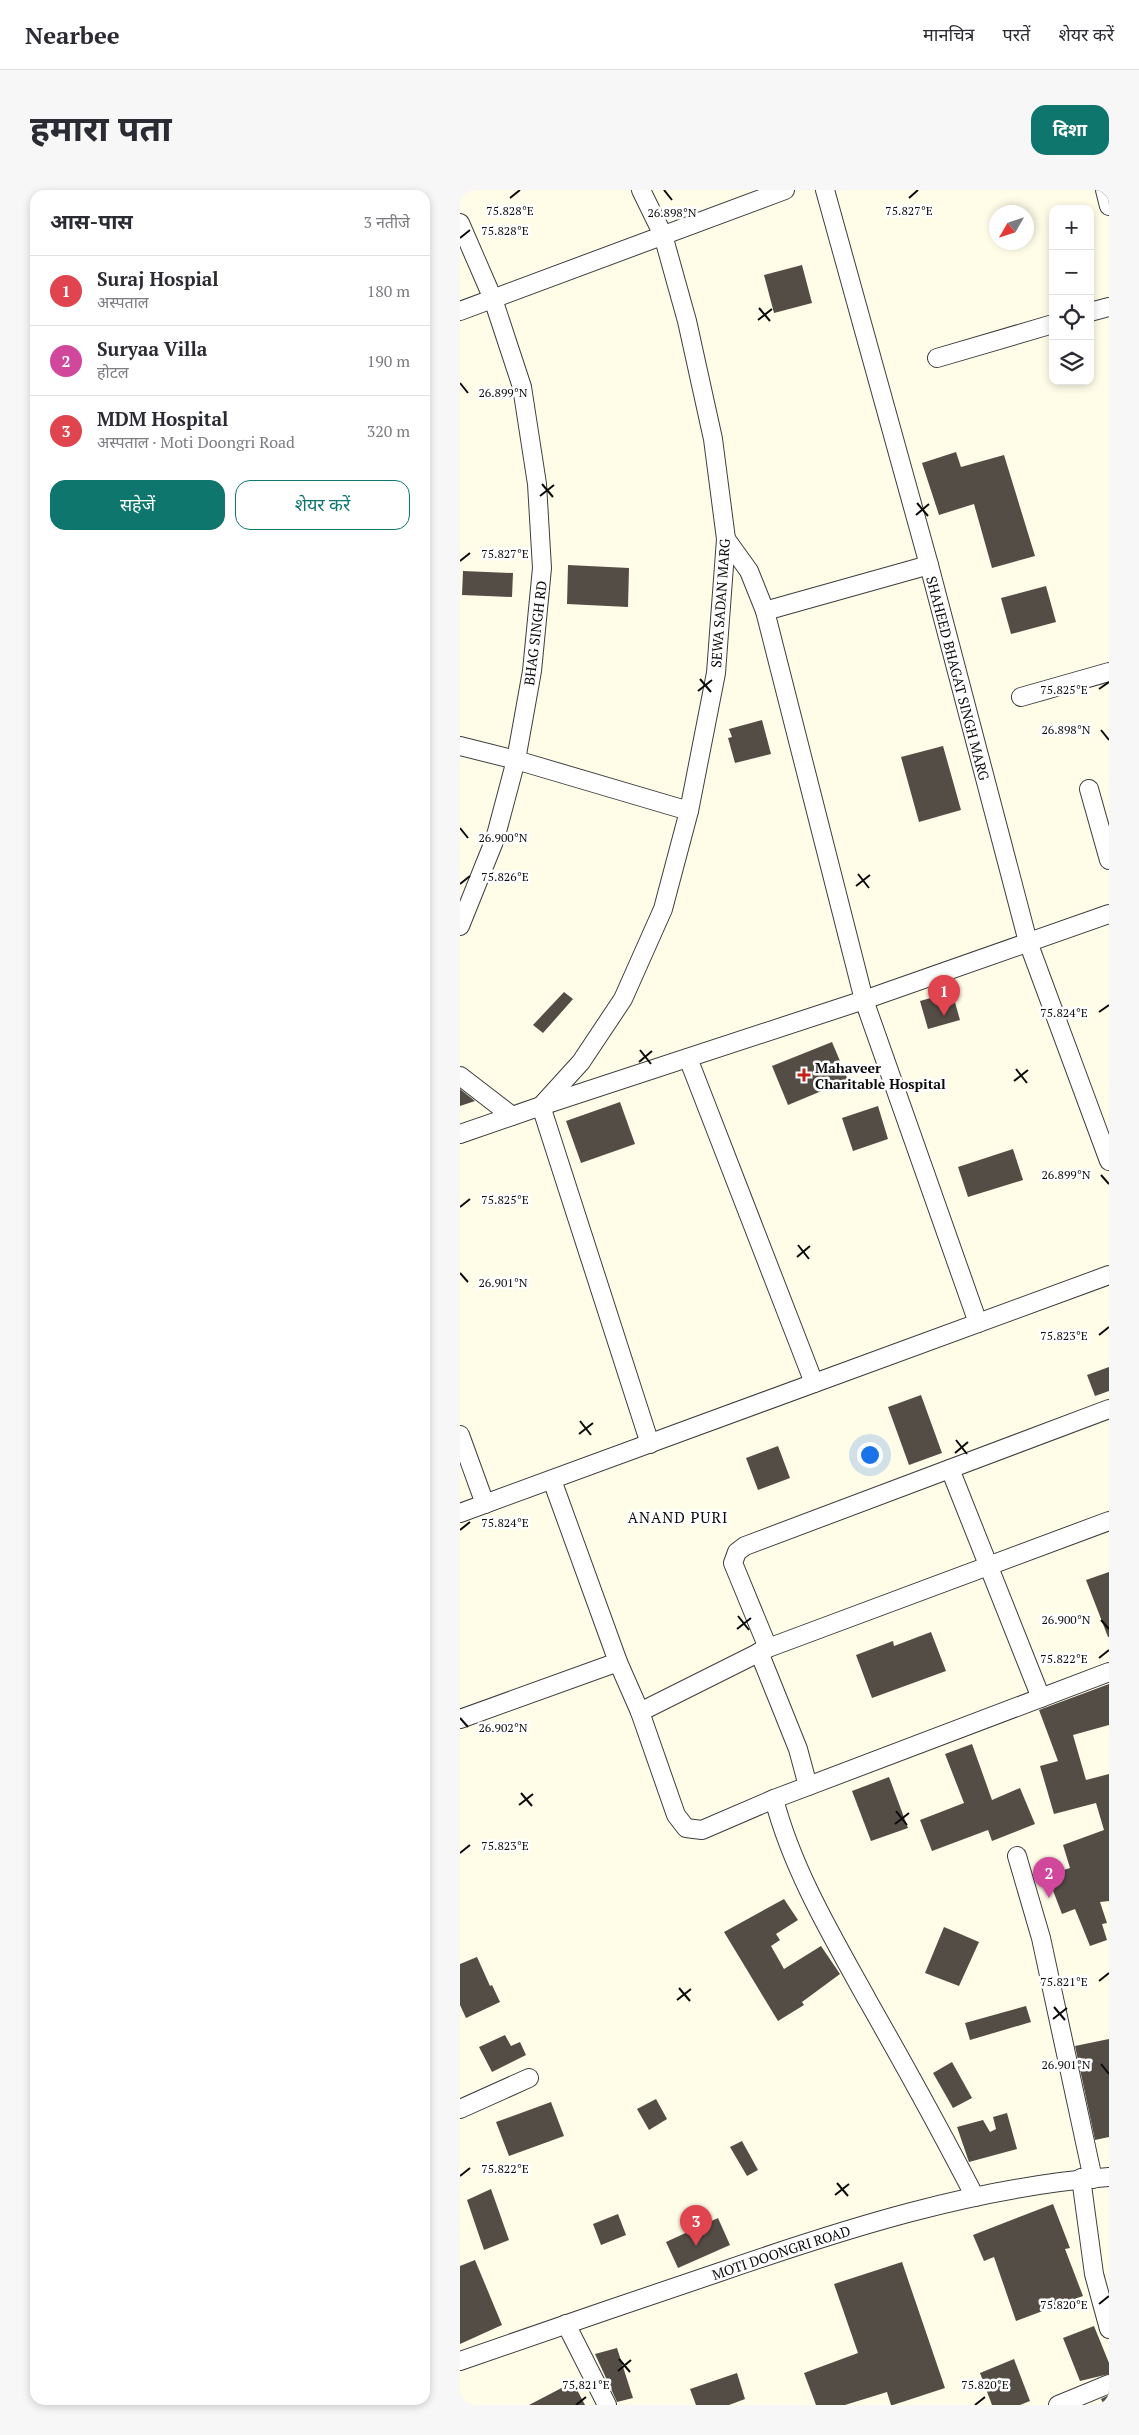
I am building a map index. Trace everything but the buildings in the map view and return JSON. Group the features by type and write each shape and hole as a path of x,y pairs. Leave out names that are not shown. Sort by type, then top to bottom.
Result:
{"street":[{"name":"SEWA SADAN MARG","path":"541,1106 581,1062 624,1000 663,909 688,811 716,673 726,539 713,439 687,321 663,235 641,190"},
{"path":"460,311 785,190"},
{"name":"SHAHEED BHAGAT SINGH MARG","path":"825,190 929,565 1028,942 1109,1162"},
{"path":"1105,190 1109,206"},
{"name":"BHAG SINGH RD","path":"460,223 493,298 522,387 536,484 542,568 532,671 516,760 495,839 460,926"},
{"path":"1094,311 1109,307"},
{"path":"937,358 1049,325"},
{"path":"726,539 749,572 765,611 864,1000 978,1323"},
{"path":"765,611 929,565"},
{"path":"1021,697 1109,672"},
{"path":"460,746 516,760 688,811"},
{"path":"1089,789 1109,860"},
{"path":"460,1134 864,1000 1109,914"},
{"path":"688,1058 814,1384"},
{"path":"460,1076 512,1116"},
{"path":"541,1106 650,1444"},
{"path":"460,1513 1109,1275"},
{"path":"808,1786 795,1740 733,1563 737,1552 745,1546 1109,1409"},
{"path":"460,1435 485,1504"},
{"path":"950,1468 1041,1698"},
{"path":"552,1480 618,1662 640,1712 676,1814 686,1828 702,1830 774,1798 1109,1672"},
{"path":"640,1712 764,1650 1109,1521"},
{"path":"460,1719 618,1662"},
{"path":"774,1798 799,1870 825,1925 934,2119 975,2198"},
{"path":"1016,1856 1041,1938 1094,2178 1094,2274 1109,2329"},
{"path":"460,2109 530,2078"},
{"name":"MOTI DOONGRI ROAD","path":"460,2361 767,2256 891,2216 975,2198 1094,2178"},
{"path":"566,2324 607,2405"},
{"path":"1058,2405 1109,2384"}],"place":[{"name":"Suraj Hospial","path":"944,1016"},
{"name":"Mahaveer Charitable Hospital","path":"804,1075"},
{"name":"Suryaa Villa","path":"1049,1898"},
{"name":"MDM Hospital","path":"696,2246"}],"district":[{"name":"ANAND PURI","path":"678,1517"}]}
